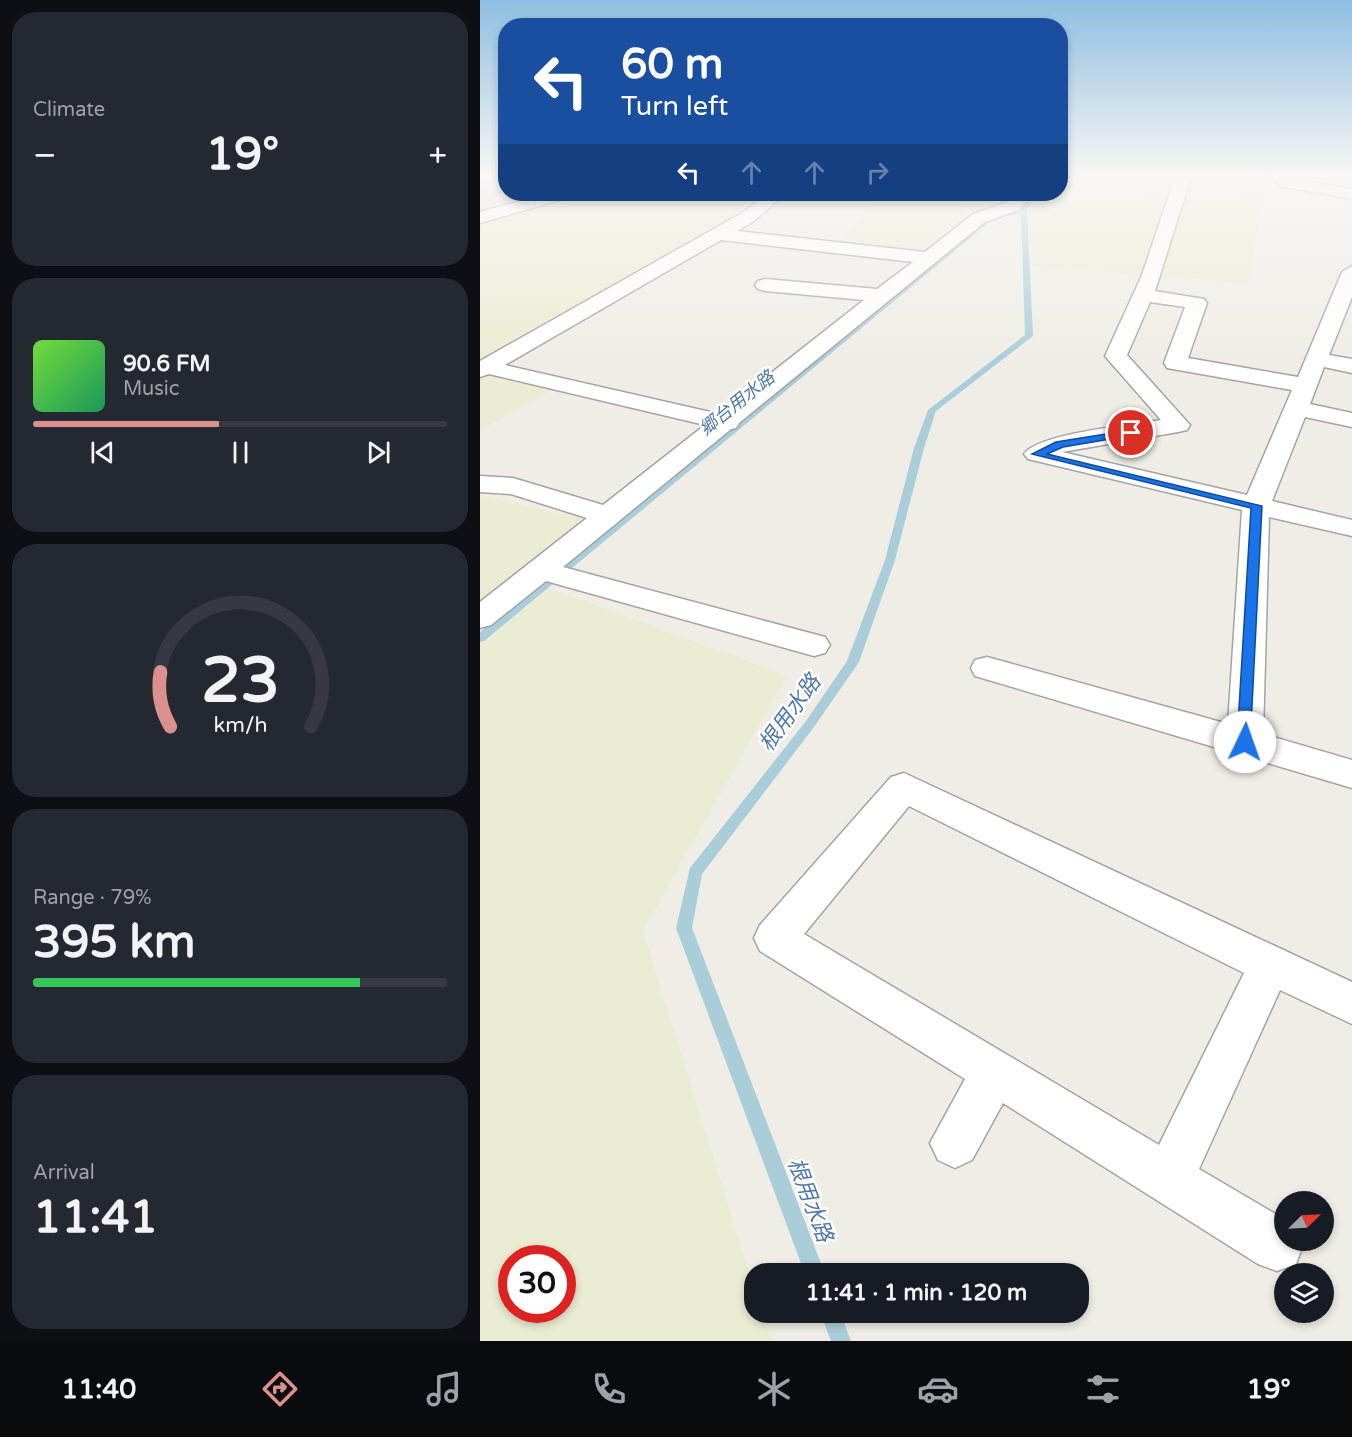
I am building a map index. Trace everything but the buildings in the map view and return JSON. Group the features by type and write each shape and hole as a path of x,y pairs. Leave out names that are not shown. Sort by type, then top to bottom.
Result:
{"street":[{"path":"483,369 708,240"},
{"path":"768,240 930,258"},
{"path":"480,618 551,573 609,516 953,240"},
{"path":"1162,240 1143,295 1116,356 1178,425 1060,444 1037,454 1352,528"},
{"path":"808,289 826,246"},
{"path":"1245,742 1256,506 1306,384 1344,312 1352,272"},
{"path":"765,285 883,296"},
{"path":"1143,295 1197,303 1175,363 1306,384 1352,420"},
{"path":"1306,384 1352,366"},
{"path":"483,369 727,423"},
{"path":"480,484 513,486 609,516"},
{"path":"551,573 814,645"},
{"path":"987,668 1352,774"},
{"path":"1274,1243 775,938 904,787 1352,1004"},
{"path":"1168,1180 1270,965"},
{"path":"955,1143 994,1073"}],"green space":[{"path":"480,240 700,240 480,359"},
{"path":"839,240 935,240 917,254 833,246"},
{"path":"1030,240 1256,240 1248,283 1033,266"},
{"path":"492,369 553,389 480,431 480,375"},
{"path":"480,496 589,520 480,607"},
{"path":"546,587 787,676 643,931 746,1263 744,1263 744,1323 765,1323 771,1341 480,1341 480,642"}],"waterway":[{"name":"郷台用水路","path":"480,638 965,240"},
{"name":"根用水路","path":"811,1263 684,928 695,872 810,724 853,662 890,560 919,448 932,410 1029,336 1025,240"},
{"name":"根用水路","path":"834,1323 841,1341"}],"route":[{"path":"1131,433 1060,444 1037,454 1256,506 1245,742"}]}
